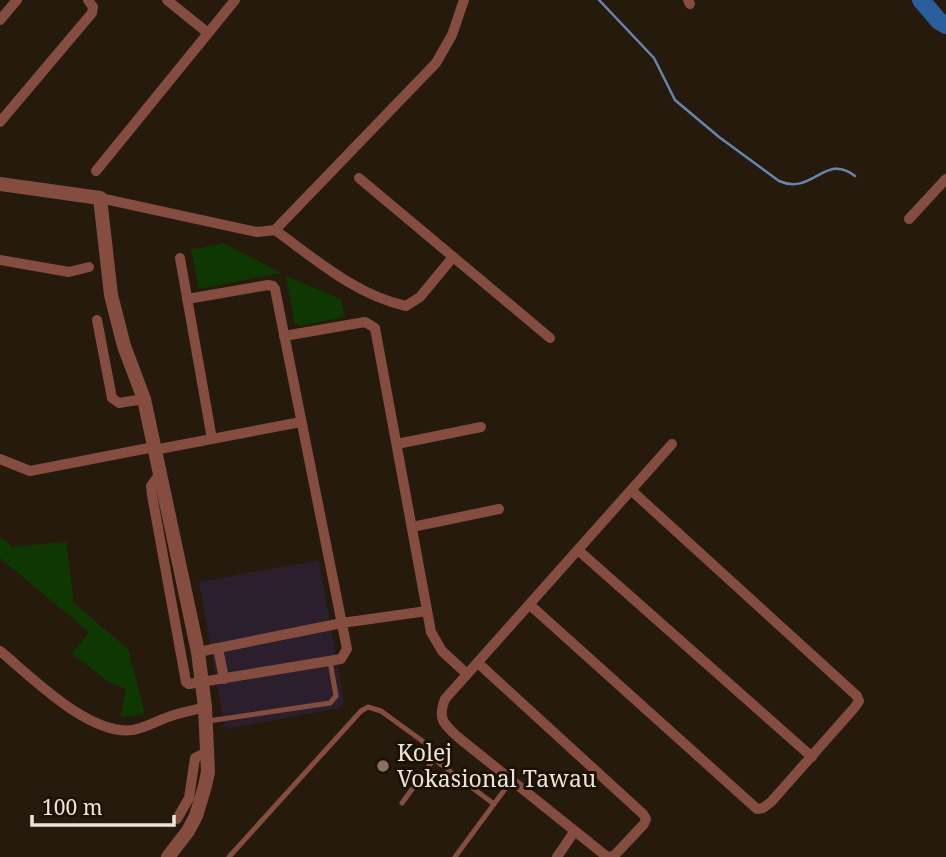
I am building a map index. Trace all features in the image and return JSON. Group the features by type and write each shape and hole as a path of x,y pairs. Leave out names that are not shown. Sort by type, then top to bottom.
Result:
{"street":[{"path":"0,20 17,0"},
{"path":"0,122 92,13 93,7 88,0"},
{"path":"167,0 208,33"},
{"path":"96,171 235,0"},
{"path":"0,184 100,198 257,232 275,230 436,63 452,36 464,0"},
{"path":"359,178 550,338"},
{"path":"909,219 946,179"},
{"path":"100,198 111,295 124,346 144,399 198,652 206,714 208,772 196,816 168,857"},
{"path":"275,230 350,283 406,306 420,297 453,257"},
{"path":"180,258 212,439"},
{"path":"0,260 69,272 89,267"},
{"path":"159,475 151,486 152,495 184,677 189,684 341,659 347,653 273,286 187,299"},
{"path":"97,320 112,398 119,403 144,399"},
{"path":"284,335 365,322 375,328 427,611 436,644 467,674"},
{"path":"0,459 30,471 301,422"},
{"path":"397,444 481,427"},
{"path":"478,663 643,814 646,819 644,824 612,857 606,856 574,832 458,738 442,720 440,711 445,699 672,444"},
{"path":"530,605 757,809 771,802 812,757 855,707 859,701 858,696 632,491"},
{"path":"412,527 499,509"},
{"path":"578,550 812,757"},
{"path":"198,652 342,623 427,611"},
{"path":"218,648 224,679"},
{"path":"0,650 79,715 105,727 117,730 140,728 164,718 206,714"},
{"path":"177,819 189,798 195,758 208,752"},
{"path":"557,857 574,832"}],"lane":[{"path":"206,714 330,703 336,696 330,661"},
{"path":"229,857 361,711 368,707 381,711 432,748 437,755 402,803"},
{"path":"435,760 494,804"},
{"path":"455,857 511,781"}],"shaded area":[{"path":"319,560 344,702 339,708 225,729 199,582"}],"green space":[{"path":"224,243 281,273 199,289 191,250"},
{"path":"286,276 341,299 345,317 299,326 295,324"},
{"path":"0,537 12,547 66,542 74,603 128,649 145,714 120,717 126,689 109,682 72,654 89,632 0,558"}],"waterway":[{"path":"599,0 654,58 675,100 719,137 779,181 801,183 835,169 845,170 855,176"},
{"path":"921,0 939,21 946,25"}],"place":[{"name":"Kolej Vokasional Tawau","path":"383,766"}]}
